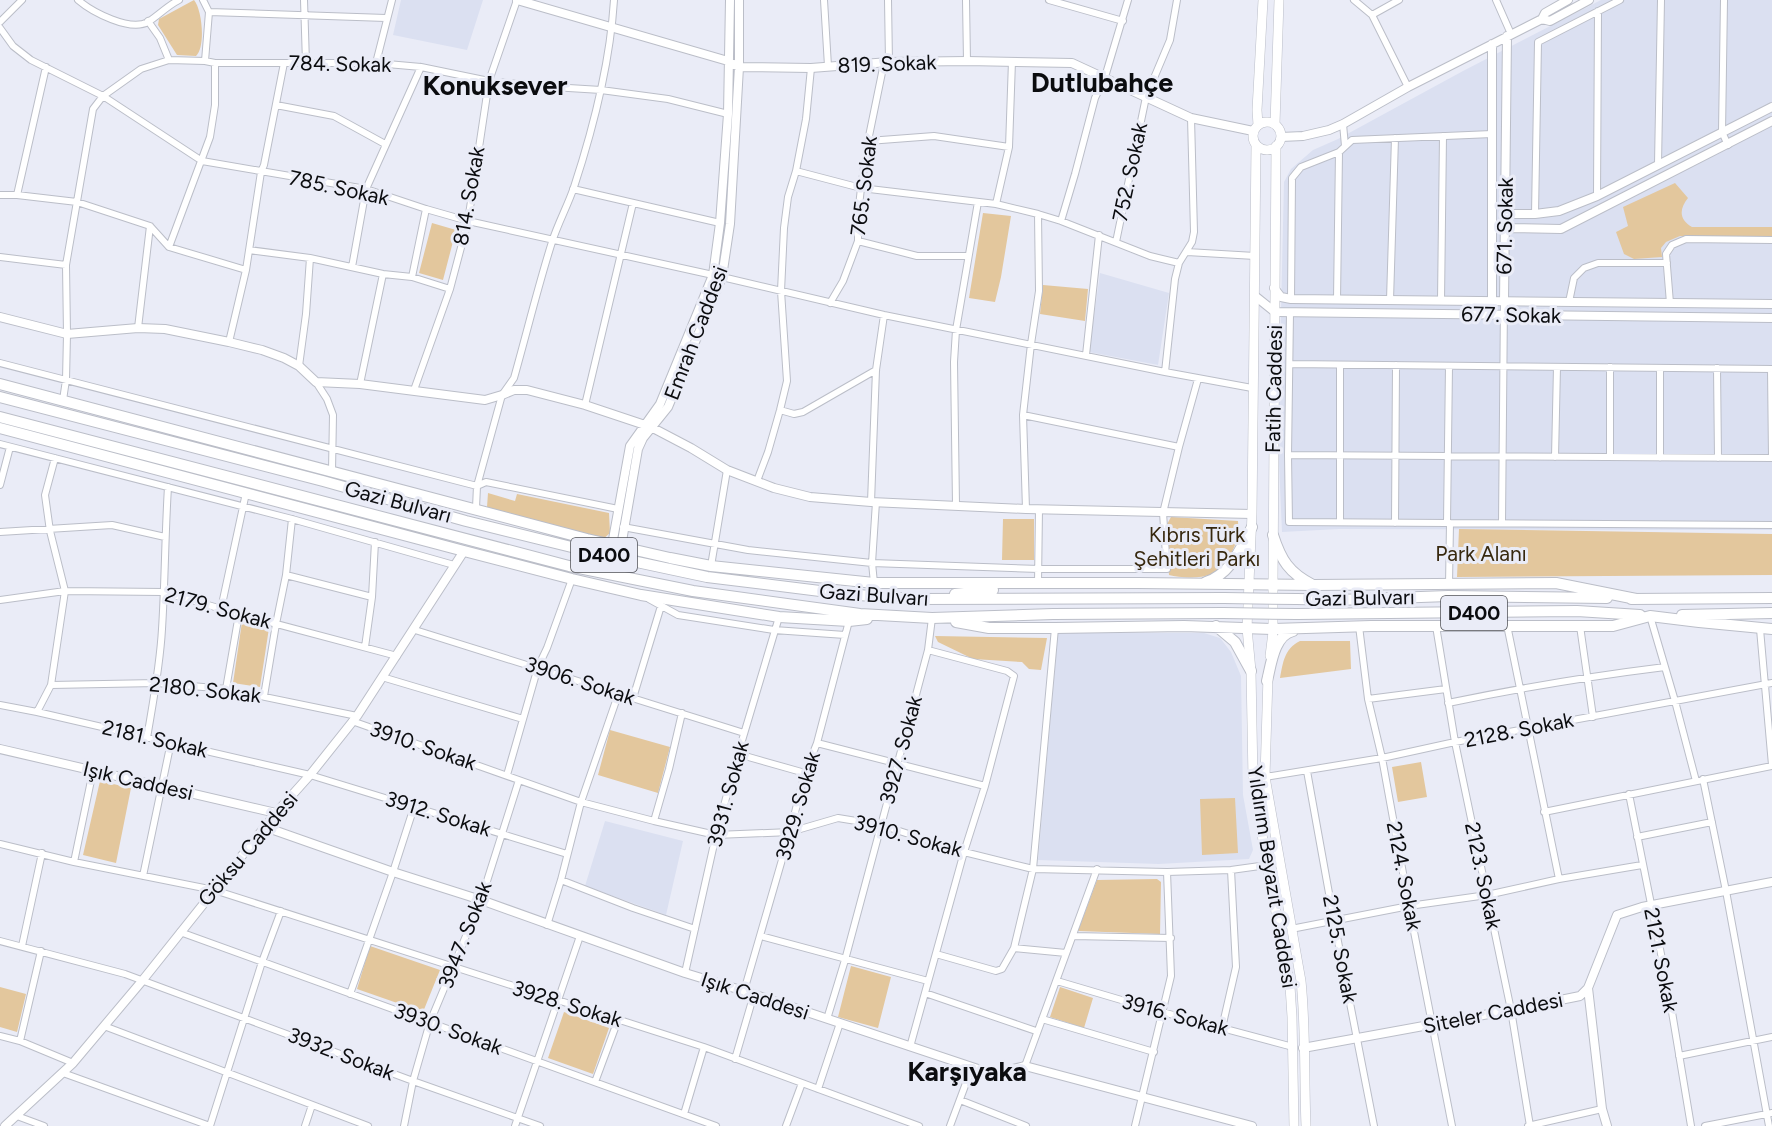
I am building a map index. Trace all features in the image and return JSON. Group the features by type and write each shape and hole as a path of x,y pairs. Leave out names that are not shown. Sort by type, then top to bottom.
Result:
{"highway":[{"path":"0,384 616,546 711,566 874,583 1273,585 1556,583 1636,599"},
{"name":"Gazi Bulvarı","path":"0,397 323,481 466,521 604,555 706,576 844,594 914,599 1338,600 1448,596 1636,599 1772,598"},
{"name":"Gazi Bulvarı","path":"0,417 569,566 693,591 860,614 932,618 1053,614 1577,611 1650,616 1772,613"},
{"path":"0,428 572,579 641,595 779,617 849,621 894,616"},
{"path":"1202,584 1216,579 1228,568 1252,527"},
{"path":"1273,535 1280,557 1296,575 1314,585"},
{"path":"914,599 1038,584"},
{"path":"932,618 989,628 1215,626 1273,630 1359,626 1612,626 1650,616 1772,629"},
{"path":"1215,626 1235,642 1251,671"},
{"path":"1267,681 1276,649 1283,636 1288,632 1310,627"}],"main road":[{"path":"1256,128 1268,122 1275,124 1280,130 1281,137 1276,146 1265,150 1256,145 1253,138 1256,128 1261,0"},
{"path":"1275,124 1279,0"},
{"name":"Fatih Caddesi","path":"1247,628 1252,527 1256,145"},
{"name":"Fatih Caddesi","path":"1273,630 1276,146"},
{"name":"Yıldırım Beyazıt Caddesi","path":"1247,628 1251,671 1253,779 1290,986 1294,1126"},
{"name":"Yıldırım Beyazıt Caddesi","path":"1273,630 1267,681 1265,777 1301,981 1304,1014 1306,1126"}],"street":[{"path":"0,22 22,0"},
{"path":"78,0 120,23 137,26 148,21 167,2 179,0"},
{"path":"204,0 209,12 205,61"},
{"path":"304,0 306,63"},
{"path":"376,63 392,0"},
{"name":"819. Sokak","path":"517,0 550,4 612,28 739,66 811,68 967,61 1072,63 1191,118 1256,128"},
{"name":"814. Sokak","path":"414,390 450,289 468,221 489,81 517,0"},
{"path":"476,508 477,486 502,396 514,378 553,238 573,189 588,143 601,90 612,28 614,0"},
{"name":"Emrah Caddesi","path":"717,276 728,114 730,0"},
{"name":"Emrah Caddesi","path":"616,546 623,527 638,449 717,276 730,224 739,66 739,0"},
{"path":"824,0 828,66"},
{"name":"765. Sokak","path":"830,303 843,281 858,241 858,214 868,141 886,63 888,0"},
{"path":"966,0 967,61"},
{"path":"1049,0 1123,21"},
{"path":"1061,221 1095,98 1105,77 1128,0"},
{"name":"752. Sokak","path":"1116,242 1146,97 1170,40 1177,0"},
{"path":"1354,0 1372,15 1408,87"},
{"path":"1372,15 1399,0"},
{"path":"1496,0 1509,35"},
{"path":"1281,137 1303,136 1343,124 1408,87 1542,19 1545,13 1568,0"},
{"path":"1542,19 1550,21 1589,0"},
{"path":"1535,214 1538,42 1620,0"},
{"path":"1658,164 1661,0"},
{"path":"1724,0 1722,132 1728,144"},
{"path":"1597,196 1598,11"},
{"path":"209,12 386,18"},
{"path":"148,21 160,38 169,60"},
{"name":"785. Sokak","path":"0,28 13,46 32,60 103,96 202,161 366,189 468,221 553,238 830,303 1198,379 1252,388"},
{"name":"671. Sokak","path":"1502,523 1509,35"},
{"name":"671. Sokak","path":"1492,44 1492,315"},
{"name":"784. Sokak","path":"103,96 141,69 169,60 215,63 376,63 422,67 489,81 601,90 668,99 728,114"},
{"path":"996,204 1009,147 1012,62"},
{"path":"169,247 210,137 215,105 215,63"},
{"path":"229,342 246,270 261,172 284,63"},
{"path":"17,195 46,67"},
{"path":"352,267 366,189 422,67"},
{"path":"756,481 768,452 787,381 781,291 784,228 788,197 796,171 806,119 811,68"},
{"path":"63,400 66,381 66,265 93,109 103,96"},
{"path":"276,105 334,116 385,144"},
{"path":"1506,214 1558,212 1597,196 1772,107"},
{"path":"1165,372 1175,279 1179,263 1192,242 1194,232 1191,118"},
{"path":"1506,228 1561,229 1772,122"},
{"path":"1343,124 1345,146"},
{"path":"1274,288 1281,297 1291,299 1292,178 1301,167 1339,152 1352,140 1492,134"},
{"path":"868,141 934,136 1009,147"},
{"path":"1441,301 1443,136"},
{"path":"1390,300 1395,138"},
{"path":"1337,300 1339,152"},
{"path":"796,171 861,188 996,204 1038,214 1150,256 1179,263"},
{"path":"573,189 720,223"},
{"path":"0,195 78,202 150,226 169,247 246,270"},
{"path":"956,505 954,362 956,330 978,202"},
{"path":"585,405 633,203"},
{"path":"412,277 426,209"},
{"path":"1026,509 1023,414 1039,291 1038,214"},
{"path":"138,328 150,226"},
{"path":"1086,355 1099,235"},
{"path":"1670,303 1666,254 1672,244 1686,239 1772,240"},
{"path":"858,241 917,256 968,256"},
{"path":"249,250 310,258 383,274 412,277 450,289"},
{"path":"1187,252 1255,256"},
{"path":"0,257 66,265"},
{"path":"299,366 310,258"},
{"path":"1569,302 1574,278 1584,268 1598,263 1667,262"},
{"path":"360,384 383,274"},
{"path":"1255,296 1275,312"},
{"name":"677. Sokak","path":"1291,299 1772,304"},
{"name":"677. Sokak","path":"1275,312 1772,318"},
{"path":"1290,313 1289,522 1772,525"},
{"path":"874,583 872,563 876,370 884,315"},
{"path":"0,317 67,334 138,328 165,329 262,350 299,366 316,382 327,399 333,415 332,471"},
{"path":"0,363 477,486 486,482 618,509"},
{"path":"1288,455 1772,458 1771,369 1290,364"},
{"path":"1340,365 1341,522"},
{"path":"1395,523 1396,365"},
{"path":"1449,366 1449,585"},
{"path":"1555,457 1557,367"},
{"path":"1610,367 1610,457"},
{"path":"1660,368 1660,458"},
{"path":"1717,368 1718,458"},
{"path":"780,410 794,414 803,411 876,370"},
{"path":"623,527 714,545 872,563 1039,569 1167,569 1163,513 1198,379"},
{"path":"316,382 360,384 484,400 502,396 514,390 527,390 585,405 647,426 691,448 727,470 774,488 810,496 874,502 1026,509 1252,514"},
{"path":"1023,414 1179,447"},
{"name":"Emrah Caddesi","path":"616,546 618,509 630,446 647,426"},
{"path":"0,444 291,519 454,565"},
{"path":"0,484 10,447"},
{"path":"37,712 51,685 65,591 50,531 45,495 55,458"},
{"path":"711,566 727,470"},
{"path":"147,738 157,683 162,630 168,487"},
{"path":"221,609 246,492"},
{"path":"1038,584 1039,509"},
{"path":"264,696 286,575 291,519"},
{"path":"0,532 50,531 112,525 165,537"},
{"path":"365,647 372,597 375,542"},
{"name":"Göksu Caddesi","path":"5,1126 63,1073 104,1026 355,719 465,551"},
{"path":"286,575 372,597"},
{"path":"507,775 538,667 572,579"},
{"name":"2179. Sokak","path":"0,600 65,591 163,592 397,656"},
{"path":"641,595 678,615 774,630 845,635"},
{"path":"633,698 661,606"},
{"path":"226,689 239,614"},
{"path":"1650,616 1712,822 1769,1113 1769,1126"},
{"name":"3931. Sokak","path":"685,973 716,835 779,617"},
{"name":"3927. Sokak","path":"827,1019 928,650 932,618"},
{"name":"3929. Sokak","path":"744,991 805,773 817,743 849,621"},
{"path":"1507,625 1544,812 1560,879"},
{"name":"2124. Sokak","path":"1359,626 1368,699 1382,758 1452,1126"},
{"name":"2123. Sokak","path":"1436,626 1455,742 1511,1010 1529,1126"},
{"path":"1580,626 1593,717"},
{"path":"936,954 996,971 1002,969 1014,948 1033,869 1055,628"},
{"path":"1544,812 1772,765 1760,629"},
{"name":"3906. Sokak","path":"415,630 744,733"},
{"path":"910,1047 1014,676 1007,671 928,650"},
{"path":"1448,703 1519,688 1665,667"},
{"path":"382,677 523,719"},
{"name":"2180. Sokak","path":"51,685 157,683 226,689 355,719"},
{"name":"2128. Sokak","path":"1265,777 1382,758 1455,742 1772,683"},
{"path":"1368,699 1446,689"},
{"path":"547,925 581,802 618,694"},
{"name":"2181. Sokak","path":"0,705 310,775"},
{"path":"654,821 682,712"},
{"name":"3910. Sokak","path":"355,719 581,802 716,835 790,832 838,818 881,825 964,852 1033,869 1167,872 1231,870 1267,865"},
{"path":"143,876 171,742"},
{"path":"817,743 985,786"},
{"name":"Işık Caddesi","path":"0,749 276,813"},
{"path":"738,754 805,773"},
{"path":"74,862 93,771"},
{"name":"2125. Sokak","path":"1307,771 1374,1126"},
{"name":"3912. Sokak","path":"310,775 567,854"},
{"name":"3947. Sokak","path":"404,1126 413,1081 430,1022 481,900 519,780"},
{"name":"2121. Sokak","path":"1629,794 1691,1126"},
{"path":"350,994 414,807"},
{"path":"1637,837 1712,822"},
{"name":"Işık Caddesi","path":"265,827 481,900 685,973 993,1074 1025,1066 1229,1123 1252,1126"},
{"name":"3928. Sokak","path":"0,844 74,862 213,890 281,910 453,968 704,1047 918,1126"},
{"path":"22,946 42,853"},
{"path":"1291,929 1642,865"},
{"path":"1025,1066 1097,869"},
{"path":"1221,1028 1236,967 1231,870"},
{"path":"1135,1126 1171,976 1167,872"},
{"path":"561,880 695,929"},
{"name":"Siteler Caddesi","path":"1304,1048 1580,996 1588,988 1617,915 1772,882"},
{"path":"63,1073 198,1124 210,1126 262,962 281,910"},
{"name":"3930. Sokak","path":"180,932 716,1126"},
{"path":"515,1126 580,936"},
{"path":"761,936 927,981"},
{"path":"1073,936 1171,938"},
{"name":"3932. Sokak","path":"0,941 103,967 540,1126"},
{"path":"1014,948 1066,953"},
{"path":"20,1041 41,951"},
{"name":"3916. Sokak","path":"1057,981 1293,1047"},
{"path":"1588,988 1602,1109 1607,1126"},
{"path":"925,993 1036,1031"},
{"path":"735,1059 754,994"},
{"path":"1042,1018 1154,1052"},
{"path":"595,1082 618,1020"},
{"path":"818,1089 840,1023"},
{"path":"104,1026 368,1126"},
{"path":"0,1036 20,1041 73,1062"},
{"path":"1679,1056 1772,1037"},
{"path":"684,1114 704,1047"},
{"path":"950,1126 972,1067"},
{"path":"786,1126 802,1083"},
{"path":"960,1100 1026,1126"},
{"path":"305,1126 312,1105"},
{"path":"1529,1126 1602,1109"},
{"path":"1705,1126 1769,1113"},
{"path":"16,1116 44,1126"}],"shaded area":[{"path":"401,0 483,0 467,50 393,35"},
{"path":"1601,0 1772,0 1772,530 1339,529 1282,532 1278,440 1284,182 1291,169 1313,150"},
{"path":"1100,273 1169,293 1158,365 1089,352"},
{"path":"1058,633 1204,633 1220,638 1231,652 1241,676 1243,795 1253,850 1249,859 1159,864 1038,860"},
{"path":"605,821 683,841 666,915 585,886"}],"green space":[{"path":"194,0 202,28 201,45 196,56 177,55 158,25 159,19"},
{"path":"1675,183 1688,198 1683,206 1682,214 1685,221 1692,227 1772,227 1772,236 1680,236 1666,242 1661,248 1662,257 1634,259 1624,254 1616,232 1628,226 1623,207"},
{"path":"983,213 1011,216 995,302 969,298"},
{"path":"432,223 456,230 443,280 419,273"},
{"path":"1043,285 1088,289 1085,321 1040,314"},
{"path":"488,493 515,501 517,494 609,513 610,533 602,540 487,507"},
{"name":"Kıbrıs Türk Şehitleri Parkı","path":"1171,517 1238,521 1237,541 1229,558 1217,571 1202,577 1169,575 1166,526"},
{"path":"1003,519 1034,519 1034,560 1002,560"},
{"name":"Park Alanı","path":"1459,529 1772,534 1772,575 1457,577"},
{"path":"242,622 269,628 260,687 233,683"},
{"path":"935,636 1047,638 1041,670 1029,669 1022,662 973,659 938,642"},
{"path":"1300,641 1350,641 1351,669 1280,678 1287,652"},
{"path":"610,730 670,747 658,793 598,775"},
{"path":"1421,762 1427,797 1398,802 1392,767"},
{"path":"100,781 131,788 116,863 83,855"},
{"path":"1235,798 1238,853 1202,855 1200,799"},
{"path":"1157,879 1161,882 1160,934 1078,931 1097,880"},
{"path":"370,946 440,970 423,1012 357,989"},
{"path":"851,966 891,977 878,1028 838,1017"},
{"path":"0,987 26,994 17,1032 0,1027"},
{"path":"1060,987 1093,998 1084,1028 1050,1017"},
{"path":"564,1012 609,1028 593,1074 548,1058"}],"district":[{"name":"Dutlubahçe","path":"1102,83"},
{"name":"Konuksever","path":"495,86"},
{"name":"Karşıyaka","path":"967,1072"}]}
